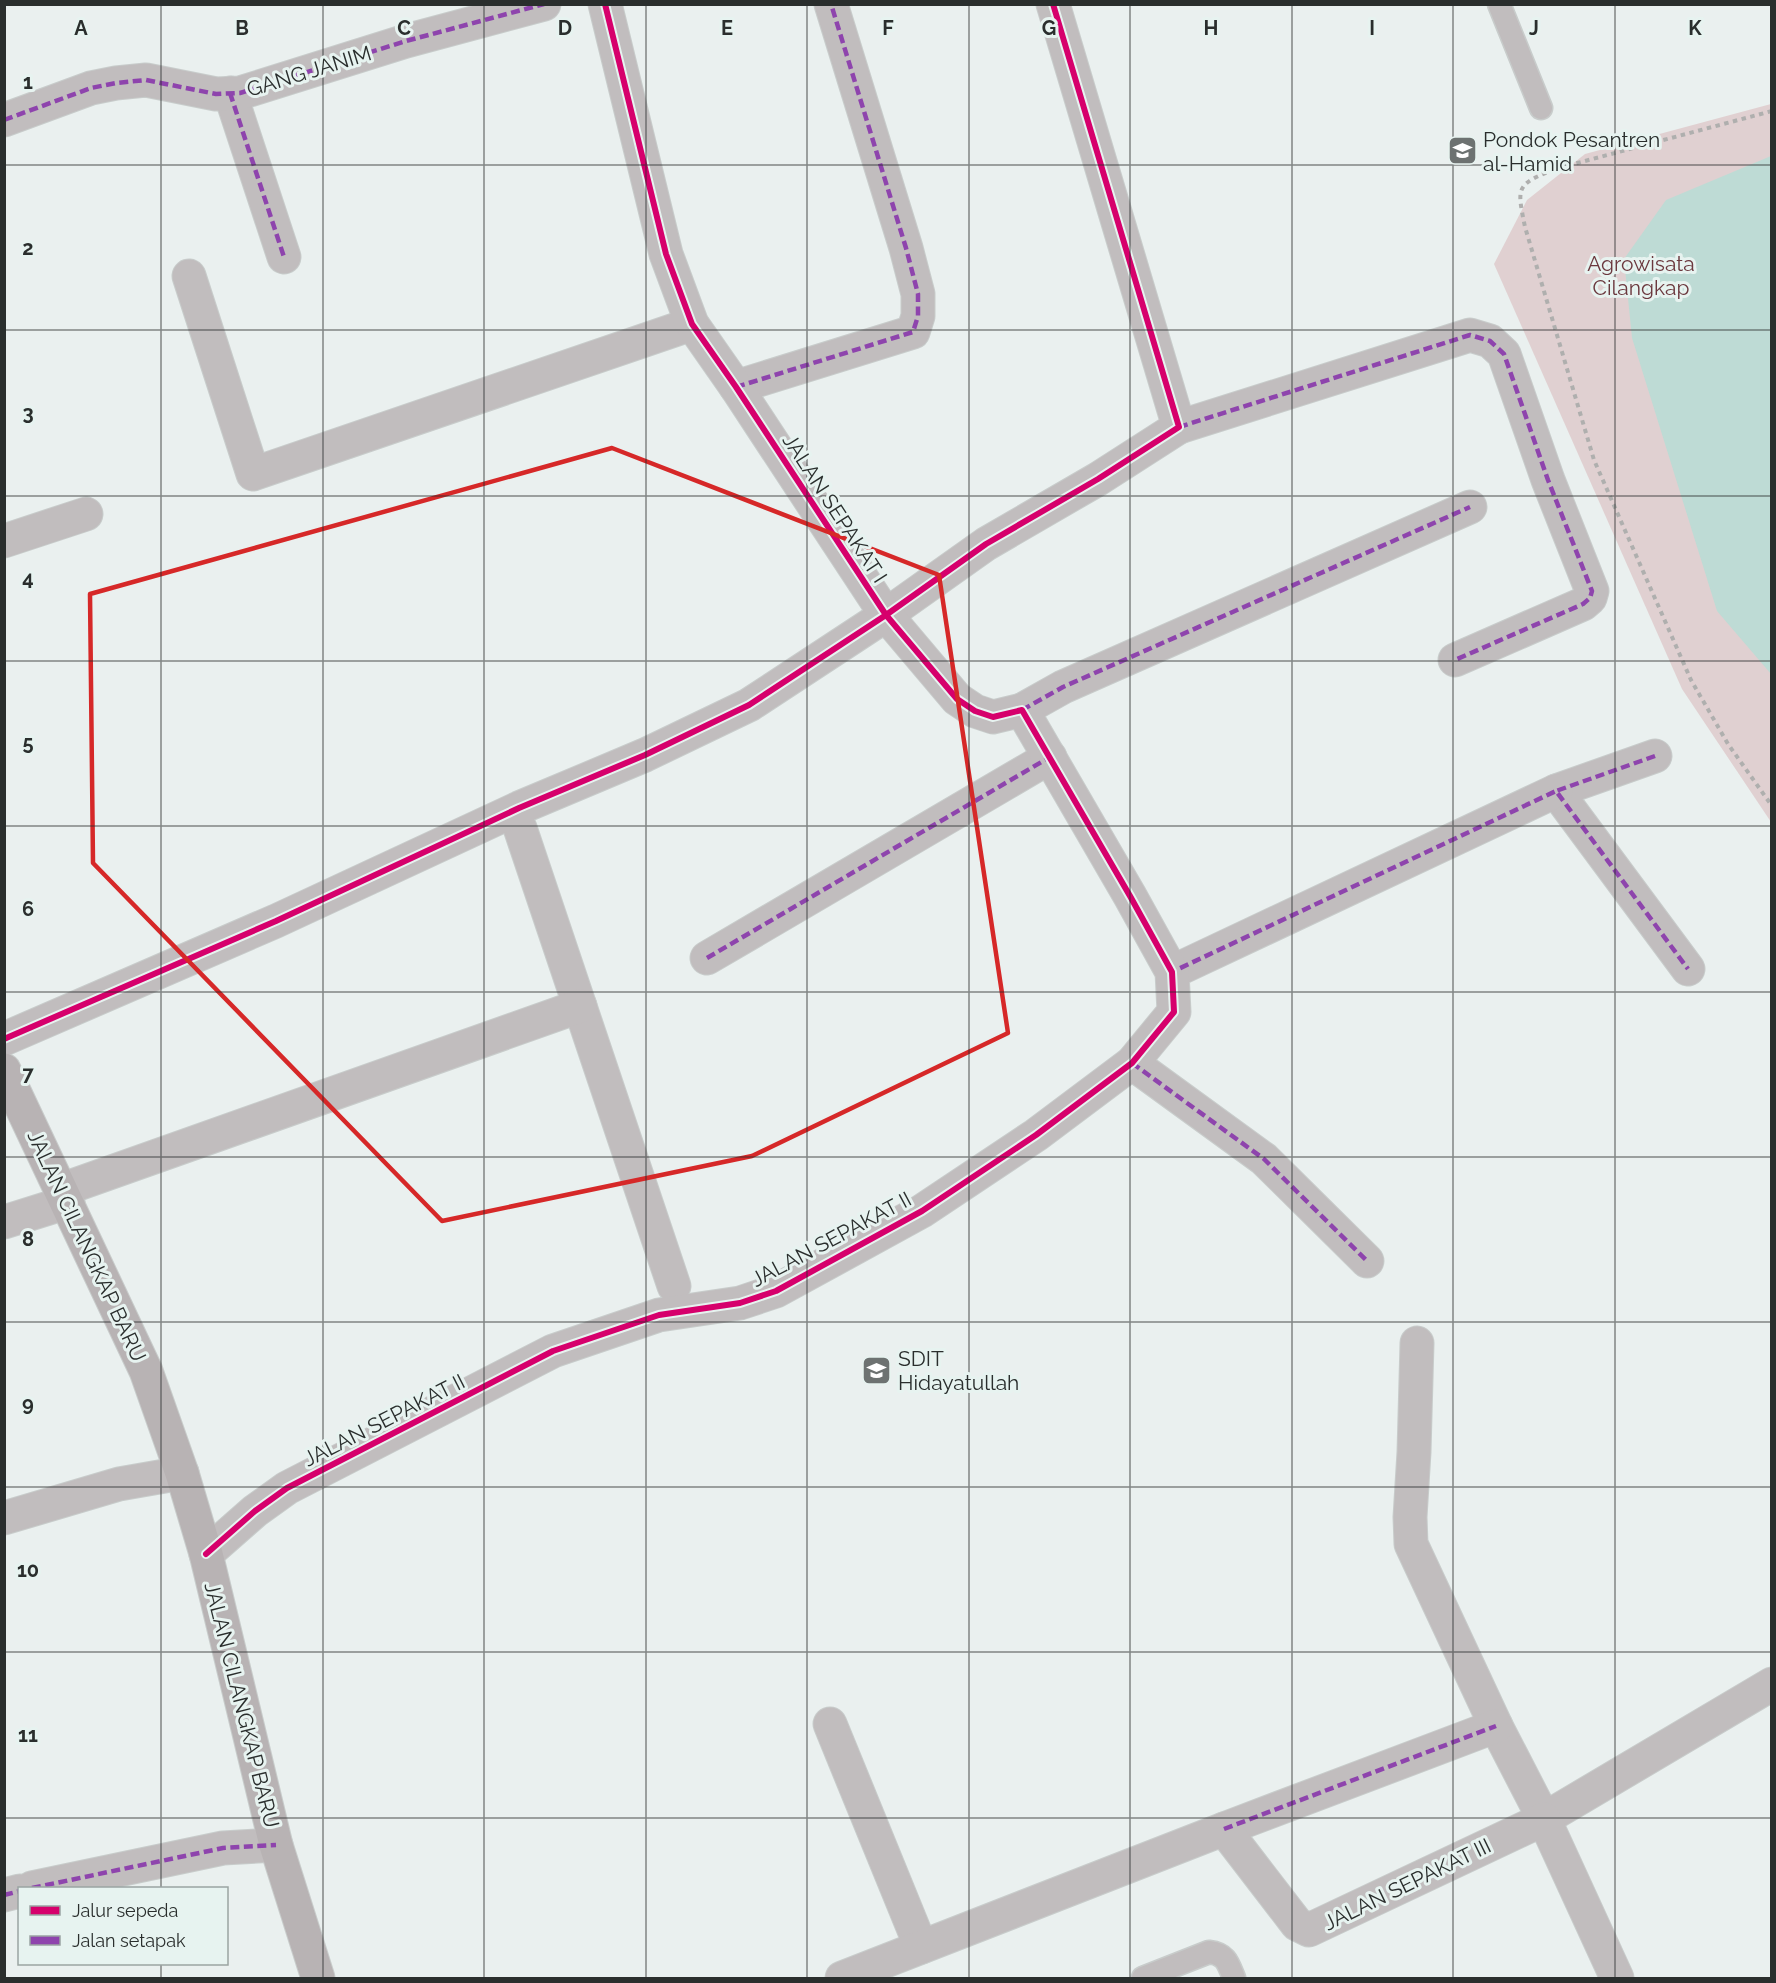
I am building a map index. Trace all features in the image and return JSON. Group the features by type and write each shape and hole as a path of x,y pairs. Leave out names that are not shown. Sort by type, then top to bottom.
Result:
{"street":[{"name":"GANG JANIM","path":"4,120 91,88 116,83 146,80 216,94 240,93 272,85 406,41 544,4"},
{"name":"JALAN SEPAKAT I","path":"605,4 666,254 692,324 886,615 957,699 975,711 993,717 1022,710 1063,687 1470,507"},
{"path":"736,387 913,332 918,316 918,294 906,248 831,4"},
{"path":"1053,4 1179,427"},
{"path":"230,93 284,257"},
{"path":"189,276 254,474 692,324"},
{"path":"4,1040 276,921 519,808 645,755 749,705 886,615 986,544 1098,479 1179,427 1470,335 1490,341 1504,354 1548,480 1592,591 1590,598 1583,604 1455,660"},
{"path":"4,541 86,514"},
{"path":"1022,710 1136,905 1172,972 1556,791 1655,756"},
{"path":"707,958 1050,757"},
{"path":"1556,791 1688,969"},
{"path":"520,828 674,1286"},
{"name":"JALAN SEPAKAT II","path":"206,1554 255,1511 287,1488 553,1351 659,1315 740,1303 776,1291 921,1211 1036,1135 1132,1063 1174,1012 1172,972"},
{"path":"4,1222 64,1196 580,1006"},
{"path":"1132,1063 1264,1159 1367,1262"},
{"name":"JALAN CILANGKAP BARU","path":"4,1070 146,1371 182,1473 206,1554 276,1845 318,1978"},
{"path":"1417,1343 1410,1517 1411,1544 1496,1726 1544,1818 1617,1978"},
{"path":"4,1518 119,1484 182,1473"},
{"path":"1544,1818 1772,1684"},
{"path":"830,1724 921,1947"},
{"path":"842,1978 1496,1726"},
{"name":"JALAN SEPAKAT III","path":"1224,1829 1297,1924 1309,1930 1544,1818"},
{"path":"37,1887 223,1848 276,1845"}],"lane":[{"path":"1499,4 1541,108"},
{"path":"1143,1978 1166,1974 1209,1952 1219,1953 1227,1961 1234,1978"}],"path":[{"path":"1772,111 1555,169 1524,184 1518,195 1525,227 1594,460 1691,680 1728,744 1772,806"}],"highlighted area":[{"path":"612,448 939,575 1008,1033 752,1156 442,1221 93,863 90,594"}],"green space":[{"name":"Agrowisata Cilangkap","path":"1771,104 1771,822 1682,689 1494,264 1527,200 1585,154"}],"shaded area":[{"path":"1771,156 1771,674 1717,611 1632,338 1624,259 1666,200"}],"marked path":[{"path":"4,120 91,88 116,83 146,80 216,94 240,93 406,41 544,4"},
{"path":"736,387 913,332 918,316 918,294 906,248 831,4"},
{"path":"230,93 284,257"},
{"path":"1179,427 1470,335 1490,341 1504,354 1548,480 1592,591 1590,598 1583,604 1455,660"},
{"path":"1022,710 1063,687 1470,507"},
{"path":"1655,756 1556,791 1688,969"},
{"path":"707,958 1050,757"},
{"path":"1170,968 1172,972 1556,791"},
{"path":"1132,1063 1264,1159 1367,1261"},
{"path":"1224,1829 1496,1726"},
{"path":"37,1887 223,1848 276,1845"},
{"path":"4,1895 18,1892"}],"cycle path":[{"path":"206,1554 255,1511 287,1488 553,1351 659,1315 740,1303 776,1291 922,1211 1036,1135 1132,1063 1174,1012 1172,972 1022,710 993,717 975,711 957,699 886,615 692,324 666,254 605,4"},
{"path":"4,1039 276,921 519,808 645,755 749,705 886,615 986,544 1098,479 1179,427 1053,4"}],"place":[{"name":"Pondok Pesantren al-Hamid","path":"1462,151"},
{"name":"SDIT Hidayatullah","path":"877,1370"}]}
